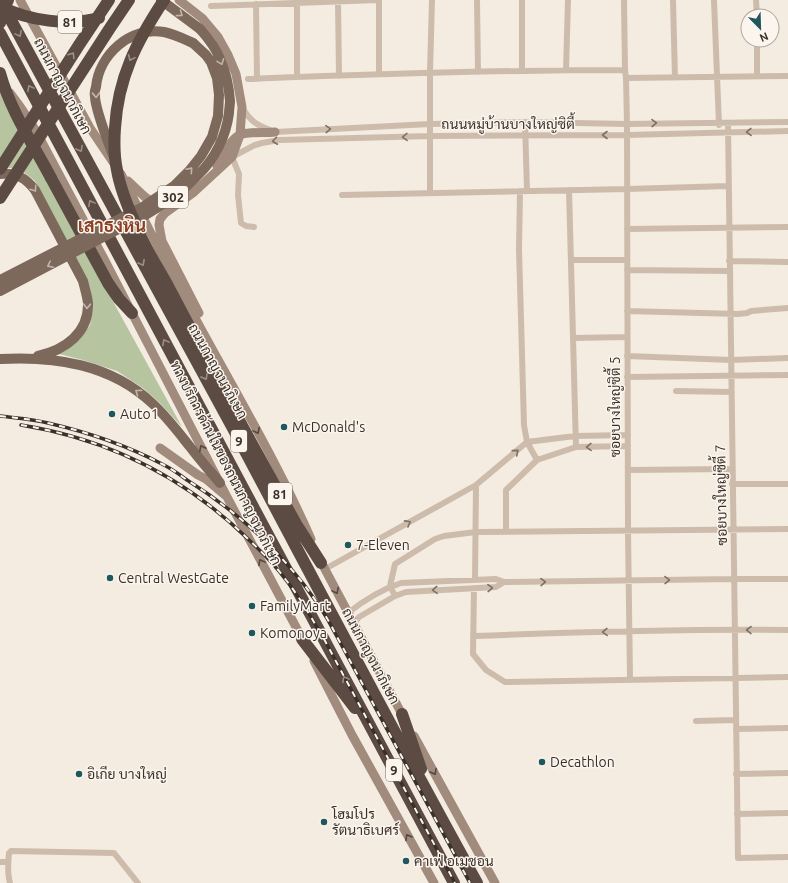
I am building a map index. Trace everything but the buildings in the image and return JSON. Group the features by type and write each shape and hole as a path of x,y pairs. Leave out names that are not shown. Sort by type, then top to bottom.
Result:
{"highway":[{"name":"ถนนกาญจนาภิเษก","path":"0,0 477,883"},
{"path":"0,23 8,0"},
{"name":"81","path":"0,170 109,0"},
{"name":"81","path":"0,198 129,0"},
{"name":"81","path":"0,6 17,14 33,18 74,22 105,16 138,0"},
{"name":"81","path":"164,0 140,40 130,61 118,97 114,148 117,170 125,198 140,235 296,524 323,566"},
{"name":"9","path":"0,33 454,883"},
{"path":"0,72 6,92 16,113 105,279 116,295 132,313"},
{"path":"302,639 377,738"},
{"path":"402,714 435,806"}],"main road":[{"path":"20,0 90,128 121,174 145,197 165,213"},
{"name":"302","path":"0,291 147,214 166,202 184,189 199,175 212,158 222,140 228,121 230,102 227,80 220,59 215,49 200,29 161,0"},
{"path":"180,0 202,18 218,37 228,55 236,74 242,108 240,134 232,157 180,203 165,213 160,219 159,225 162,241 217,347 239,397"},
{"path":"0,280 143,207 174,186 189,171 201,156 212,137 218,116 219,95 217,78 211,62 193,43 165,32 153,31 139,34 122,41 112,50 98,74 95,96 99,117 106,138 121,174 180,290 239,397 289,493 323,566 495,883"},
{"name":"ทางบริการด้านในของถนนกาญจนาภิเษก","path":"0,80 36,131 352,735 434,883"},
{"path":"207,180 231,143 240,134 275,132"},
{"path":"0,174 14,174 23,178 35,190 83,281 87,294 88,304 86,316 77,336 58,350 47,354 26,358"},
{"path":"0,359 45,359 80,364 102,372 120,381 137,391 166,418 220,482"},
{"path":"160,448 206,479 227,497"}],"street":[{"path":"211,6 378,0 379,74"},
{"path":"430,193 430,72 432,0"},
{"path":"477,0 478,72"},
{"path":"522,0 522,71"},
{"path":"566,70 568,0"},
{"name":"ซอยบางใหญ่ซิตี้ 5","path":"624,0 624,70 626,78 627,124 628,580 630,680"},
{"path":"673,0 675,78"},
{"path":"714,0 719,132"},
{"path":"338,1 339,76"},
{"path":"297,3 298,77"},
{"path":"256,4 257,79"},
{"path":"757,48 757,76"},
{"path":"248,79 430,72 624,70"},
{"path":"626,78 788,76"},
{"name":"ถนนหมู่บ้านบางใหญ่ซิตี้","path":"242,108 257,125 275,132 430,124 525,122 627,124 788,122"},
{"path":"525,122 527,191"},
{"name":"ซอยบางใหญ่ซิตี้ 7","path":"728,123 738,858 788,857"},
{"name":"ถนนหมู่บ้านบางใหญ่ซิตี้","path":"232,157 262,143 279,140 431,136 788,132"},
{"path":"232,157 240,174 238,195 241,223 246,226 254,227"},
{"path":"342,194 728,186"},
{"path":"569,190 576,447"},
{"path":"520,191 524,425 527,442 537,460"},
{"path":"627,229 788,227"},
{"path":"571,260 627,260"},
{"path":"729,261 788,262"},
{"path":"627,270 729,272"},
{"path":"627,311 743,314 751,311 788,308"},
{"path":"573,338 627,337"},
{"path":"627,356 731,360 788,358"},
{"path":"628,377 731,375 788,376"},
{"path":"676,391 731,392"},
{"path":"323,566 476,485 527,442 575,436 628,435"},
{"path":"506,532 506,490 537,460 576,447 628,446"},
{"path":"628,470 732,469"},
{"path":"732,484 788,484"},
{"path":"475,580 476,485"},
{"path":"395,596 390,586 395,564 435,539 444,536 476,532 788,529"},
{"path":"348,613 390,586 401,583 496,579 504,582 788,579"},
{"path":"354,624 359,617 395,596 406,592 496,587 504,582"},
{"path":"474,588 473,654 486,670 505,682 788,677"},
{"path":"474,636 629,631 788,630"},
{"path":"696,721 736,720"},
{"path":"736,729 788,728"},
{"path":"736,774 788,773"},
{"path":"737,814 788,813"},
{"path":"10,883 8,862 9,852 11,851 114,853 138,883"},
{"path":"0,862 8,862"}],"green space":[{"path":"0,88 93,265 182,427 160,403 143,388 117,371 59,354 80,339 90,325 93,308 90,287 35,181 27,174 19,170 0,167"}],"railway":[{"path":"0,416 36,420 63,427 106,440 148,457 174,471 206,492 259,535 305,586 327,618 470,883"},
{"path":"21,425 53,431 84,440 114,451 171,479 223,516 268,558 297,594 324,639 455,883"}],"place":[{"name":"Auto1","path":"112,414"},
{"name":"McDonald's","path":"284,427"},
{"name":"7-Eleven","path":"348,545"},
{"name":"Central WestGate","path":"110,578"},
{"name":"FamilyMart","path":"252,606"},
{"name":"Komonoya","path":"252,633"},
{"name":"Decathlon","path":"542,762"},
{"name":"อิเกีย บางใหญ่","path":"79,774"},
{"name":"โฮมโปร รัตนาธิเบศร์","path":"324,822"},
{"name":"คาเฟ่ อเมซอน","path":"406,861"}],"district":[{"name":"เสาธงหิน","path":"112,225"}]}
